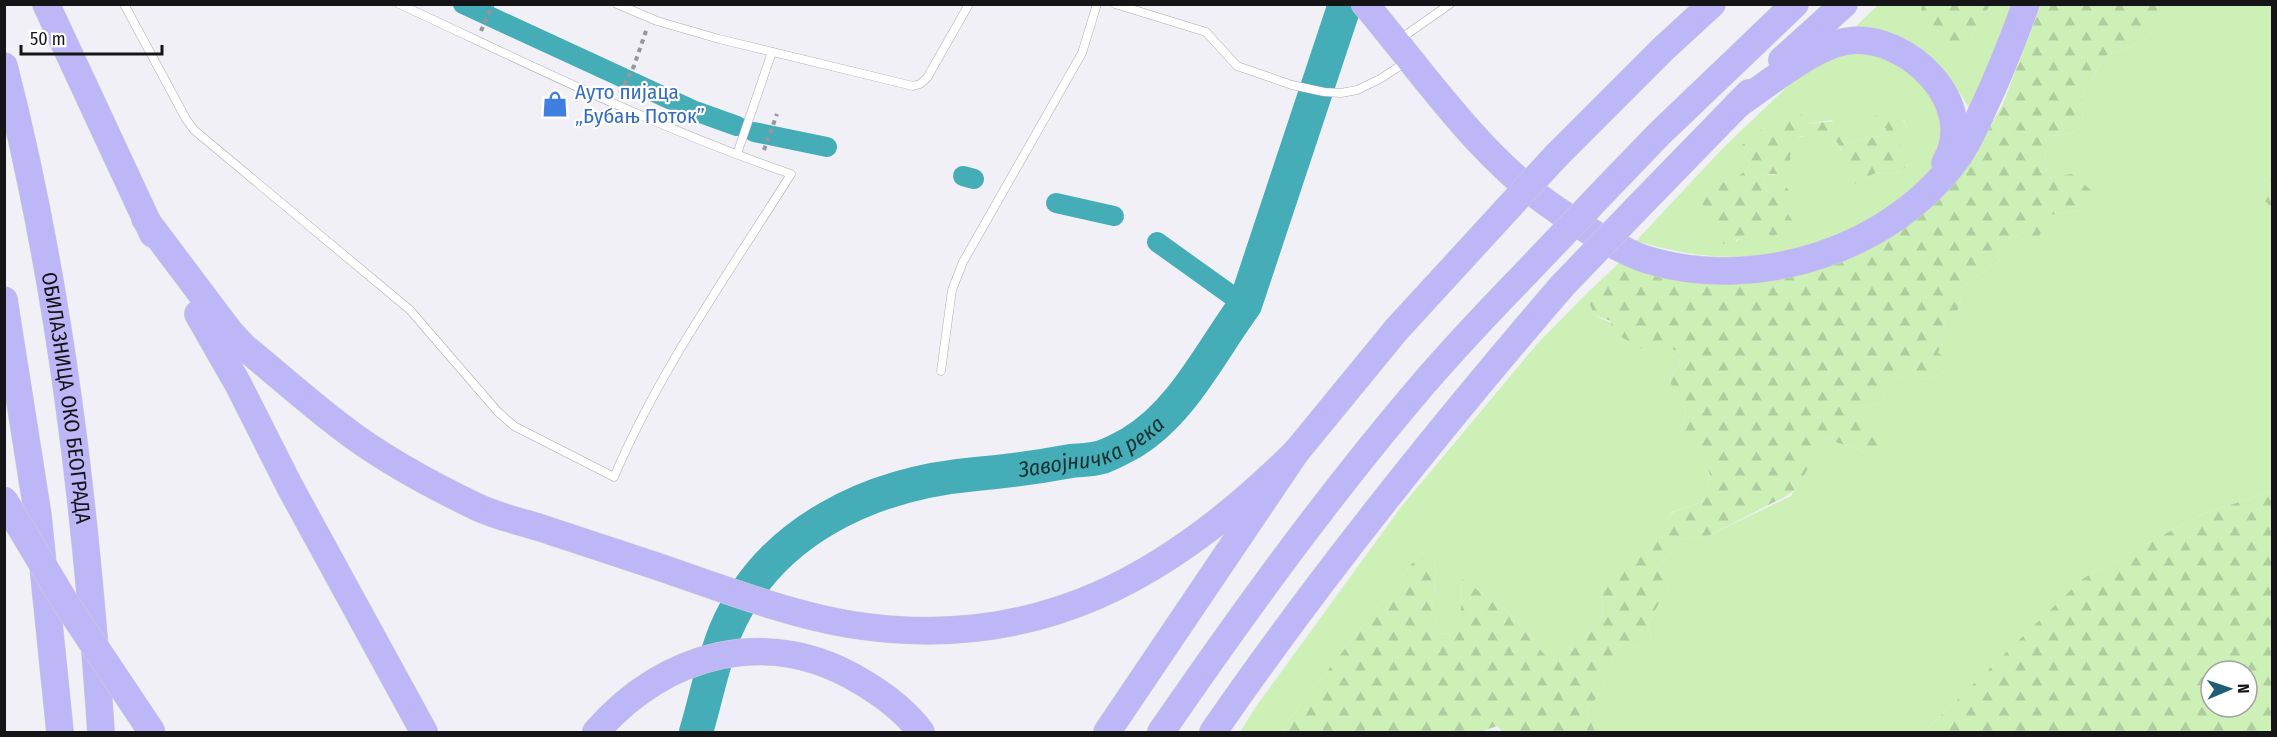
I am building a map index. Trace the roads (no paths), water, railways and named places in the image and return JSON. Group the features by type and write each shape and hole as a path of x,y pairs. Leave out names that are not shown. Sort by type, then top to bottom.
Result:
{"highway":[{"path":"46,4 144,219 238,384 290,487 424,732"},
{"path":"1365,4 1478,140 1533,192 1557,211 1632,254 1648,260 1701,269 1742,270 1809,258 1850,244 1885,225 1906,210 1931,187 1959,156 1968,142 2007,55 2026,4"},
{"path":"1107,732 1296,452 1396,330 1557,155 1663,49 1712,4"},
{"path":"1161,732 1272,575 1363,459 1458,345 1659,134 1795,4"},
{"path":"1213,732 1277,640 1344,551 1465,399 1562,286 1737,105 1800,43 1844,4"},
{"path":"1737,105 1811,55 1836,44 1849,41 1876,42 1896,49 1916,62 1934,81 1945,97 1953,119 1952,148 1931,187"},
{"name":"ОБИЛАЗНИЦА ОКО БЕОГРАДА","path":"4,66 29,174 46,263 73,429 92,600 101,732"},
{"path":"144,219 244,347 341,427 398,465 479,508 714,586 852,625 924,631 996,626 1066,609 1100,596 1185,547 1261,487 1296,452"},
{"name":"ОБИЛАЗНИЦА ОКО БЕОГРАДА","path":"4,300 38,516 60,732"},
{"path":"4,500 65,602 152,732"},
{"path":"596,732 618,708 642,688 660,678 697,662 720,656 762,652 780,652 808,657 829,664 866,684 902,711 921,732"}],"lane":[{"path":"124,4 194,130 410,310 498,412 514,426 614,477 677,353 791,174 684,135 399,4"},
{"path":"617,4 651,19 772,52 913,86 927,78 969,4"},
{"path":"940,371 952,290 963,262 1082,53 1097,4"},
{"path":"1114,4 1206,32 1237,66 1292,85 1341,93 1357,90 1380,79 1403,51 1450,4"},
{"path":"737,154 772,52"}],"waterway":[{"path":"463,4 695,111 737,126"},
{"name":"Завојничка река","path":"696,732 720,644 744,596 768,566 796,540 828,518 862,501 899,488 937,479 1102,457 1131,443 1166,415 1194,380 1245,305 1345,4"},
{"path":"754,132 827,147"},
{"path":"963,176 974,179"},
{"path":"1056,203 1114,216"},
{"path":"1157,242 1245,305"}],"place":[{"name":"Ауто пијаца „Бубањ Поток”","path":"555,104"}]}
